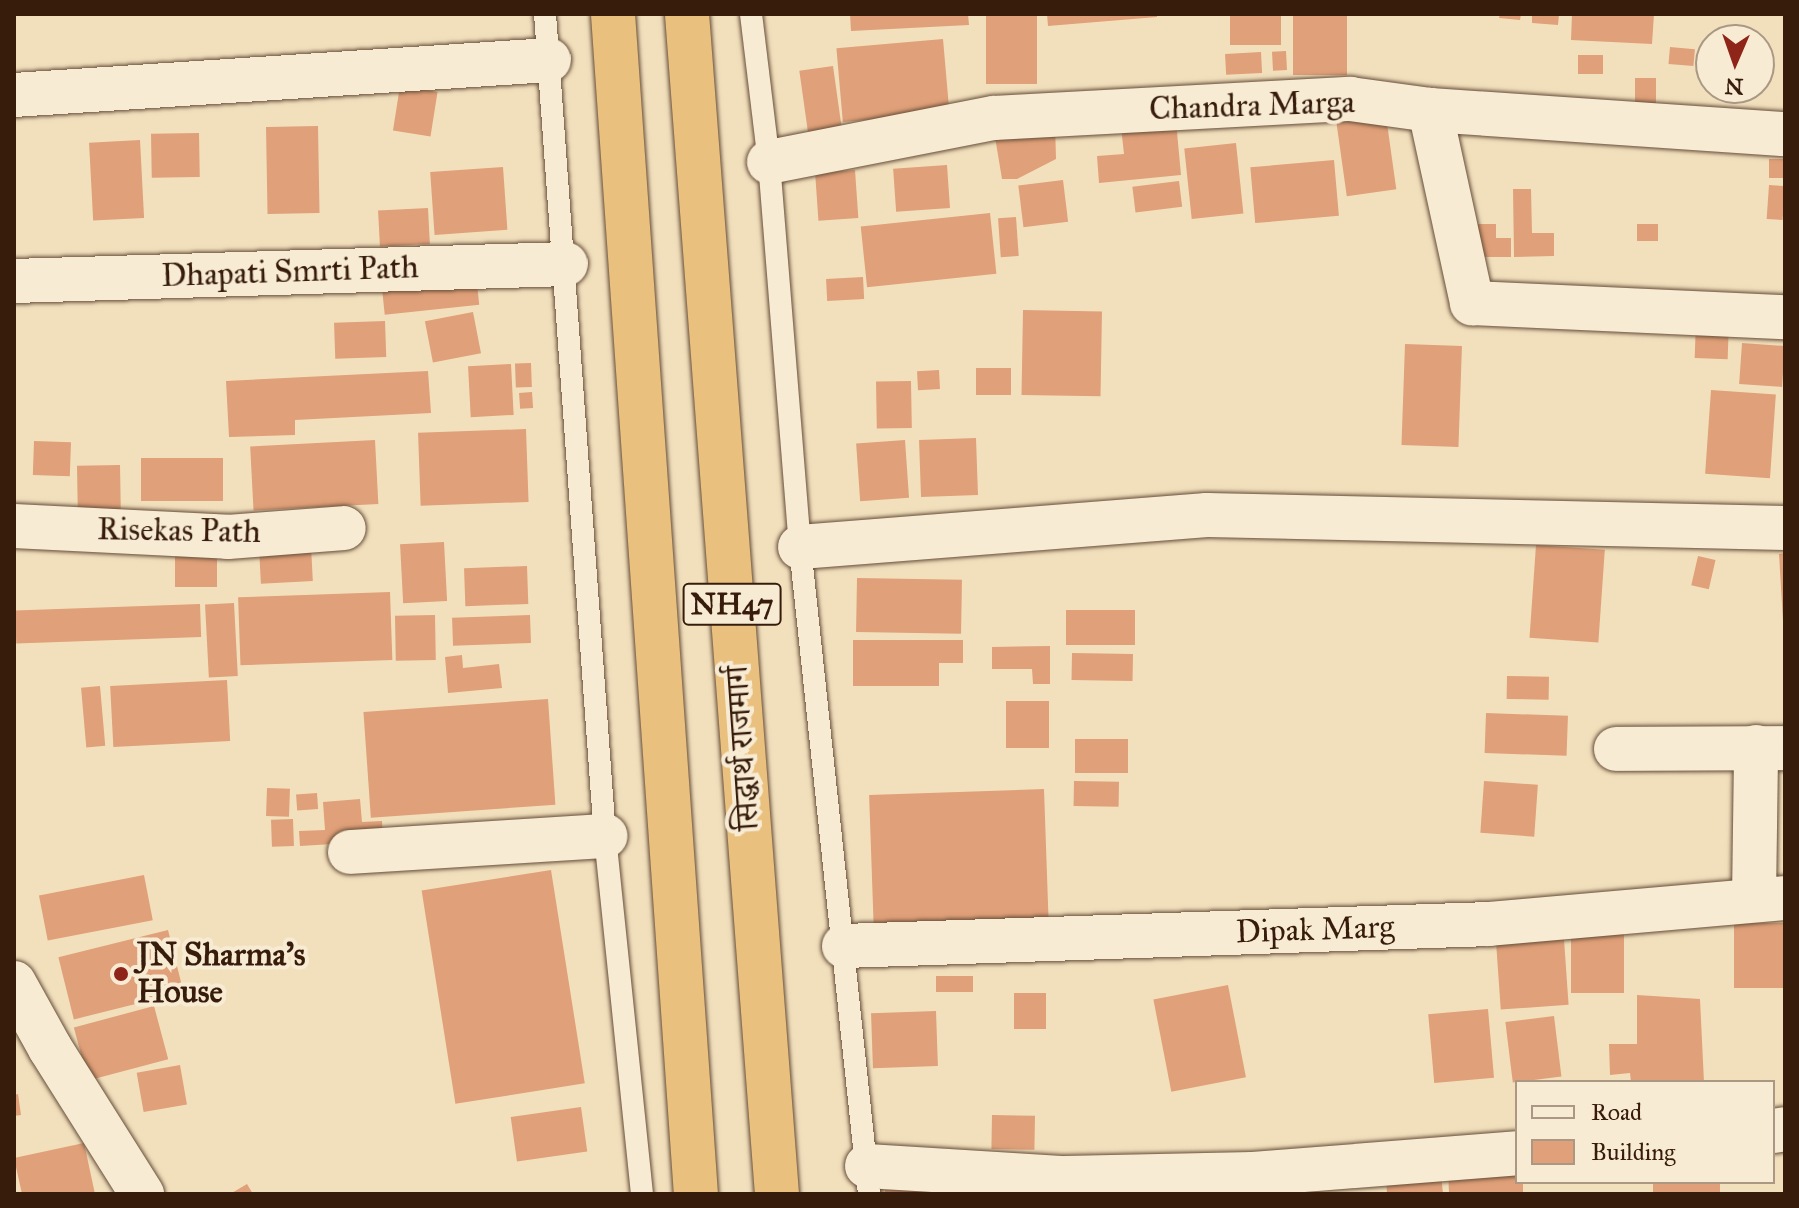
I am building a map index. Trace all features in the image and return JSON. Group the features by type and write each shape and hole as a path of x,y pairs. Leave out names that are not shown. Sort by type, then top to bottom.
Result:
{"highway":[{"name":"NH47","path":"613,14 696,1194"},
{"name":"सिद्धार्थ राजमार्ग","path":"687,14 777,1194"}],"street":[{"path":"14,95 549,60"},
{"name":"Chandra Marga","path":"769,162 994,118 1350,99 1430,110 1785,134"},
{"path":"1430,110 1472,303 1785,317"},
{"name":"Dhapati Smrti Path","path":"14,281 566,264"},
{"path":"800,547 1207,515 1785,528"},
{"name":"Risekas Path","path":"14,526 228,537 344,528"},
{"path":"1616,749 1770,748 1770,898"},
{"path":"350,852 605,836"},
{"name":"Dipak Marg","path":"844,946 1489,924 1770,898"},
{"path":"14,983 50,1048 142,1194"},
{"path":"868,1180 1253,1174 1515,1153"}],"lane":[{"path":"545,14 566,264 605,836 642,1194"},
{"path":"751,14 769,162 800,547 868,1180"}],"building":[{"path":"850,14 968,14 969,25 851,31"},
{"path":"986,14 1037,14 1037,84 986,84"},
{"path":"1047,14 1157,14 1157,17 1048,26"},
{"path":"1230,14 1281,14 1281,45 1230,45"},
{"path":"1293,14 1347,14 1347,75 1293,75"},
{"path":"1500,14 1521,14 1520,20 1499,18"},
{"path":"1532,14 1559,14 1558,25 1532,23"},
{"path":"1572,14 1654,14 1652,44 1571,40"},
{"path":"943,39 949,113 843,122 836,48"},
{"path":"1670,47 1695,49 1693,66 1669,64"},
{"path":"1286,51 1287,70 1273,71 1272,52"},
{"path":"1261,52 1262,73 1226,75 1225,54"},
{"path":"1578,55 1603,55 1603,74 1578,74"},
{"path":"833,66 842,130 808,135 799,71"},
{"path":"1635,78 1656,78 1656,103 1635,103"},
{"path":"400,86 438,92 430,136 393,130"},
{"path":"1386,116 1396,189 1347,196 1336,123"},
{"path":"1176,121 1181,175 1099,183 1097,156 1124,154 1121,127"},
{"path":"1055,123 1056,159 1017,179 1002,179 994,131"},
{"path":"318,126 320,213 268,214 266,127"},
{"path":"199,133 200,177 152,178 151,134"},
{"path":"140,140 144,218 93,221 89,143"},
{"path":"1236,143 1243,214 1192,219 1184,148"},
{"path":"1769,159 1785,159 1785,178 1769,178"},
{"path":"1334,160 1339,216 1255,223 1250,167"},
{"path":"947,165 950,208 896,212 893,169"},
{"path":"503,167 507,230 435,235 430,172"},
{"path":"855,170 858,218 818,221 815,173"},
{"path":"1063,180 1068,222 1023,227 1018,185"},
{"path":"1179,181 1182,207 1136,213 1132,187"},
{"path":"1769,185 1785,186 1783,220 1767,219"},
{"path":"1513,189 1531,189 1532,233 1554,233 1554,256 1514,257"},
{"path":"428,208 430,244 380,247 378,211"},
{"path":"990,213 996,274 867,287 861,227"},
{"path":"1016,217 1019,256 1001,257 998,218"},
{"path":"1478,224 1496,224 1496,238 1511,238 1511,257 1478,257"},
{"path":"1637,224 1658,224 1658,241 1637,241"},
{"path":"476,274 479,305 385,315 382,284"},
{"path":"863,277 864,299 827,301 826,279"},
{"path":"1023,310 1102,311 1101,396 1022,395"},
{"path":"473,312 481,353 433,363 425,321"},
{"path":"1696,320 1729,321 1728,359 1695,358"},
{"path":"385,321 386,357 335,359 334,323"},
{"path":"1742,343 1785,346 1782,387 1739,384"},
{"path":"1405,344 1462,346 1458,447 1401,445"},
{"path":"531,363 532,387 516,388 515,364"},
{"path":"511,364 514,415 471,417 468,366"},
{"path":"976,368 1011,368 1011,395 976,395"},
{"path":"939,370 940,389 918,390 917,371"},
{"path":"428,371 431,413 295,420 295,435 229,437 226,381"},
{"path":"911,381 912,428 877,429 876,382"},
{"path":"1711,390 1776,395 1770,478 1705,474"},
{"path":"532,392 533,408 520,409 519,393"},
{"path":"526,429 529,502 421,506 418,433"},
{"path":"976,438 978,495 921,497 919,440"},
{"path":"375,440 378,504 254,510 250,447"},
{"path":"905,440 909,498 860,501 856,443"},
{"path":"34,441 71,442 70,476 33,475"},
{"path":"141,458 223,458 223,501 141,501"},
{"path":"120,465 121,513 78,514 77,466"},
{"path":"444,542 447,601 403,603 400,544"},
{"path":"1536,545 1605,550 1598,643 1530,638"},
{"path":"311,546 313,581 261,584 259,549"},
{"path":"175,550 217,550 217,587 175,587"},
{"path":"1785,553 1785,621 1783,621 1779,554"},
{"path":"1698,556 1716,560 1709,589 1691,585"},
{"path":"527,566 528,604 465,606 464,568"},
{"path":"857,578 962,580 961,634 856,632"},
{"path":"390,592 392,660 240,665 238,597"},
{"path":"234,603 238,676 209,677 205,605"},
{"path":"200,604 201,637 16,643 15,610"},
{"path":"1066,610 1135,610 1135,645 1066,645"},
{"path":"435,615 436,660 396,661 395,616"},
{"path":"530,615 531,643 453,646 452,618"},
{"path":"853,640 963,640 963,663 939,663 939,686 853,686"},
{"path":"1050,646 1050,684 1033,684 1032,669 992,669 992,647"},
{"path":"1072,653 1133,654 1133,681 1072,680"},
{"path":"462,655 463,668 499,664 502,688 448,693 445,657"},
{"path":"1507,676 1549,677 1549,700 1507,699"},
{"path":"227,680 230,741 113,747 110,686"},
{"path":"100,686 105,746 86,747 81,688"},
{"path":"548,699 555,805 371,818 363,712"},
{"path":"1006,701 1049,701 1049,748 1006,748"},
{"path":"1486,713 1568,716 1567,756 1485,753"},
{"path":"1075,739 1128,739 1128,773 1075,773"},
{"path":"1074,781 1119,782 1119,807 1074,806"},
{"path":"1484,781 1538,785 1534,837 1480,833"},
{"path":"267,788 290,789 289,817 266,816"},
{"path":"1044,789 1049,923 874,929 869,795"},
{"path":"317,793 318,809 297,810 296,794"},
{"path":"360,799 362,822 382,821 383,841 300,846 299,831 325,830 323,802"},
{"path":"293,819 294,846 272,847 271,820"},
{"path":"551,870 585,1083 455,1104 422,890"},
{"path":"144,875 153,920 48,941 39,895"},
{"path":"1571,923 1624,923 1624,993 1571,993"},
{"path":"1734,923 1785,923 1785,988 1734,988"},
{"path":"1563,925 1569,1005 1501,1010 1495,930"},
{"name":"JN Sharma's House","path":"168,930 183,992 74,1019 58,957"},
{"path":"936,976 973,976 973,992 936,992"},
{"path":"1228,985 1246,1077 1171,1092 1153,1000"},
{"path":"1014,993 1046,993 1046,1029 1014,1029"},
{"path":"1637,995 1700,999 1704,1080 1631,1080 1630,1073 1610,1075 1609,1044 1637,1044"},
{"path":"154,1006 168,1059 88,1081 74,1027"},
{"path":"1488,1009 1494,1078 1434,1083 1428,1014"},
{"path":"936,1011 938,1066 873,1068 871,1013"},
{"path":"1554,1016 1561,1077 1513,1083 1505,1022"},
{"path":"180,1065 187,1104 144,1112 137,1073"},
{"path":"18,1094 21,1115 14,1116 14,1095"},
{"path":"581,1107 587,1152 517,1161 511,1117"},
{"path":"992,1115 1035,1116 1034,1150 991,1149"},
{"path":"84,1143 95,1194 22,1194 14,1158"},
{"path":"1515,1165 1515,1184 1523,1184 1523,1194 1449,1194 1448,1167"},
{"path":"1441,1174 1443,1194 1387,1194 1386,1178"},
{"path":"247,1184 253,1194 230,1194"},
{"path":"1653,1184 1720,1184 1720,1194 1653,1194"},
{"path":"885,1190 948,1191 948,1194 885,1194"}],"place":[{"name":"JN Sharma's House","path":"121,974"}]}
